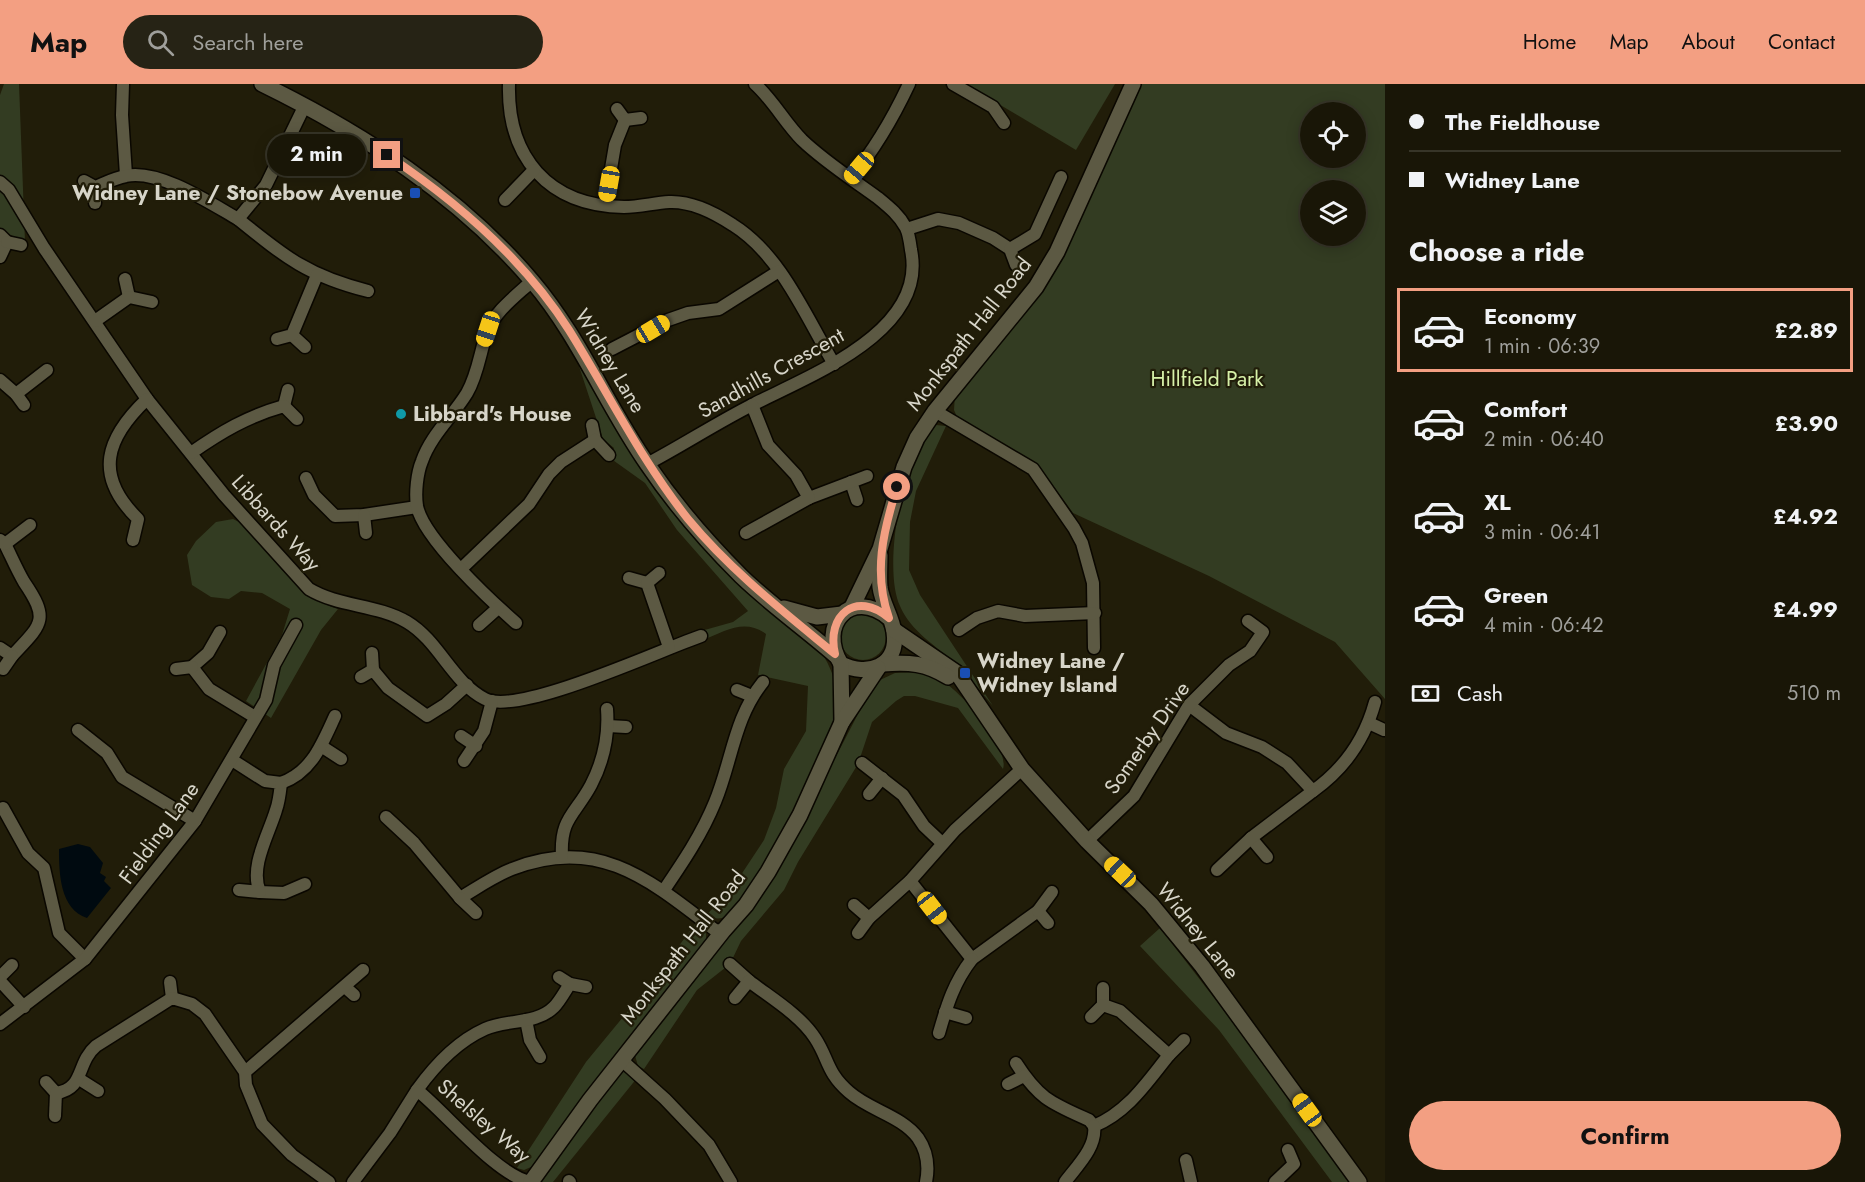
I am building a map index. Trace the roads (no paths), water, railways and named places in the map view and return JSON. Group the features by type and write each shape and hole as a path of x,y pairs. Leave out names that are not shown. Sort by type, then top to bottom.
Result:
{"street":[{"path":"123,84 122,115 126,176"},
{"name":"Widney Lane","path":"262,84 305,105 427,182 496,241 532,282 569,330 647,464 706,539 741,576 838,659"},
{"path":"509,84 510,123 518,144 534,170 573,198 624,207 672,202 705,209 734,225 757,244 779,271 834,364"},
{"name":"Sandhills Crescent","path":"647,464 752,405 834,364 874,334 904,301 912,282 913,258 907,229 894,211 801,139 755,84"},
{"path":"851,178 867,159 891,122 909,84"},
{"path":"953,84 993,106 1005,123"},
{"name":"Monkspath Hall Road","path":"847,610 880,549 904,467 916,438 935,411 1036,287 1057,252 1133,84"},
{"path":"238,219 266,185 305,105"},
{"path":"617,109 625,120"},
{"path":"625,120 641,118"},
{"path":"605,204 615,145 625,120"},
{"path":"505,200 534,170"},
{"path":"95,203 89,184 139,175 162,181 238,219 292,262 317,275 368,291"},
{"path":"1010,249 1035,234 1061,177"},
{"name":"Libbards Way","path":"0,182 9,190 44,248 147,399 224,495 309,589 320,596 361,605 406,622 424,635 467,685 492,701"},
{"path":"907,229 938,219 959,223 993,238 1010,249 1016,265"},
{"path":"0,257 4,239 21,244"},
{"path":"612,349 668,320 688,313 719,309 779,271"},
{"path":"292,335 317,275"},
{"path":"125,279 129,297"},
{"path":"516,623 498,608 440,548 417,507 421,462 428,445 467,393 475,376 488,329 501,311 532,282"},
{"path":"94,321 129,297 152,302"},
{"path":"277,339 292,335"},
{"path":"292,335 305,347"},
{"path":"16,394 47,370"},
{"path":"0,380 16,394 24,405"},
{"path":"284,406 288,390"},
{"path":"133,540 143,517 124,503 114,481 109,456 116,435 125,420 147,399"},
{"path":"752,405 768,445 796,475 809,498"},
{"path":"284,406 297,419"},
{"path":"191,453 243,420 284,406"},
{"path":"935,411 1033,469 1082,543 1093,583 1094,648"},
{"path":"592,425 595,440 609,455"},
{"path":"461,569 529,504 555,468 595,440"},
{"path":"746,533 809,498 867,477"},
{"path":"306,478 314,495 330,513 347,517 417,507"},
{"path":"851,482 857,500"},
{"path":"364,515 366,533"},
{"path":"3,669 40,621 40,608 3,542 30,525"},
{"name":"Monkspath Hall Road","path":"880,549 880,588 891,624"},
{"path":"647,583 659,573"},
{"path":"629,578 647,583"},
{"path":"647,583 669,647"},
{"name":"Widney Lane","path":"778,607 817,616 847,610"},
{"path":"872,607 891,624 892,648 880,666 859,671 838,659 832,632 847,610 872,607"},
{"path":"479,625 498,608"},
{"path":"959,630 976,618 998,612 1025,616 1095,613"},
{"name":"Somerby Drive","path":"1087,841 1134,796 1189,705 1229,665 1250,651 1268,633 1248,621"},
{"name":"Widney Lane","path":"891,624 957,673 1022,769 1087,841 1150,904 1202,966 1359,1182"},
{"name":"Fielding Lane","path":"0,1024 86,959 195,821 266,700 274,665 296,626"},
{"path":"176,669 192,667 208,653 220,632"},
{"path":"464,761 484,731 492,701 537,697 701,636"},
{"path":"0,648 12,656"},
{"path":"372,653 372,670 388,688 427,717 467,685"},
{"name":"Monkspath Hall Road","path":"838,659 842,722"},
{"name":"Widney Lane","path":"880,666 911,662 933,667 968,690"},
{"name":"Monkspath Hall Road","path":"531,1182 723,931 747,905 783,847 842,722 880,666"},
{"path":"192,667 209,689 255,717"},
{"path":"361,676 372,670"},
{"path":"664,890 703,829 716,800 736,730 752,696 763,682"},
{"path":"737,690 752,696"},
{"path":"1217,870 1251,838 1336,775 1370,723 1375,702"},
{"path":"1189,705 1226,733 1262,747 1287,763 1313,790"},
{"path":"562,856 564,826 591,785 604,752 608,709"},
{"path":"232,760 265,781 281,783 298,777 321,746 335,716"},
{"path":"1370,723 1384,730"},
{"path":"608,726 626,727"},
{"path":"78,730 104,742 122,777 195,821"},
{"path":"461,736 476,746"},
{"path":"321,746 341,759"},
{"path":"862,763 903,795 924,826 942,843"},
{"path":"858,933 869,918 910,881 942,843 1022,769"},
{"path":"869,794 882,778"},
{"path":"260,892 256,884 259,860 277,807 281,783"},
{"path":"3,808 28,853 44,868 59,933 86,959"},
{"path":"386,817 414,843 460,898 476,913"},
{"path":"1251,838 1267,857"},
{"path":"460,898 510,869 562,856 595,858 621,866 664,890 715,930 723,931"},
{"path":"910,881 972,959"},
{"path":"239,890 284,893 305,884"},
{"path":"939,1033 959,976 972,959 1038,911 1052,892"},
{"path":"854,905 869,918"},
{"path":"1038,911 1048,922"},
{"path":"12,964 0,979 24,1007"},
{"path":"730,964 805,1025 816,1039 828,1068 845,1089 877,1112 910,1129 925,1151 928,1172 926,1182"},
{"path":"245,1072 349,991 363,970"},
{"path":"559,977 570,984 586,987"},
{"path":"735,998 749,981"},
{"path":"170,982 172,998"},
{"path":"417,1090 449,1052 483,1030 500,1023 526,1020 554,1008 570,984"},
{"path":"1102,988 1104,1005"},
{"path":"56,1093 74,1086 79,1079 86,1055 140,1016 172,998 192,1004 205,1014 245,1072 246,1085 262,1124 292,1155 329,1182"},
{"path":"1091,1017 1104,1005"},
{"path":"1104,1005 1119,1011 1170,1054"},
{"path":"945,1012 966,1018"},
{"path":"526,1020 530,1040 540,1057"},
{"path":"1094,1125 1113,1118 1135,1097 1184,1040"},
{"path":"624,1058 626,1064 665,1099 709,1145 731,1182"},
{"path":"1016,1063 1040,1095 1089,1120 1094,1125 1095,1133 1086,1155 1065,1182"},
{"path":"1008,1084 1024,1076"},
{"path":"79,1079 98,1091"},
{"path":"46,1083 56,1093 55,1116"},
{"name":"Shelsley Way","path":"353,1182 390,1133 417,1090 437,1106 481,1150 515,1176 531,1182"},
{"path":"1275,1182 1294,1164 1288,1150"},
{"path":"1186,1160 1191,1182"}],"place":[{"name":"Widney Lane / Stonebow Avenue","path":"415,193"},
{"name":"Libbard's House","path":"401,414"},
{"name":"Widney Lane / Widney Island","path":"965,673"}],"park label":[{"name":"Hillfield Park","path":"1207,379"}]}
